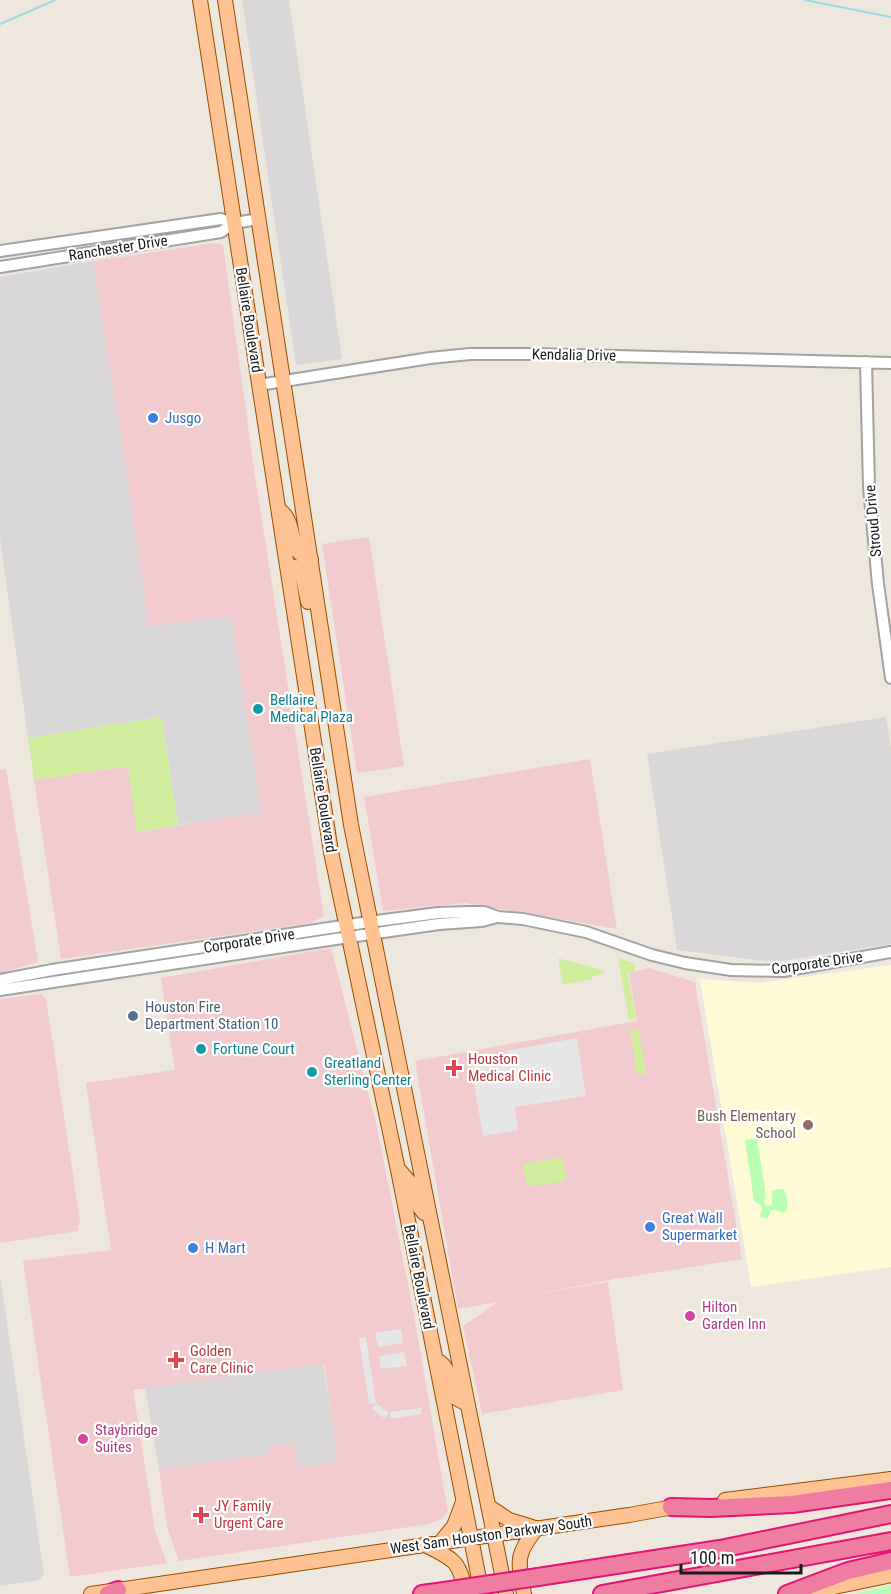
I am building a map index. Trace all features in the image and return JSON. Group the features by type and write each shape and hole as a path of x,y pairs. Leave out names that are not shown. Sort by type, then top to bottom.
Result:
{"highway":[{"path":"671,1507 711,1508 792,1504 891,1490"},
{"path":"422,1594 720,1549 891,1514"},
{"path":"602,1594 891,1540"},
{"path":"787,1594 848,1571 891,1561"}],"main road":[{"name":"Bellaire Boulevard","path":"200,0 321,793 482,1594"},
{"name":"Bellaire Boulevard","path":"225,0 344,789 370,928 506,1594"},
{"path":"278,508 287,517 296,550 304,558 311,559"},
{"path":"287,565 299,568 302,573 311,619 325,656"},
{"path":"321,793 344,789"},
{"path":"398,1170 412,1185 417,1204 422,1212 429,1215"},
{"path":"407,1215 413,1215 424,1228 429,1256 440,1271"},
{"path":"436,1359 444,1365 456,1398 467,1404"},
{"name":"West Sam Houston Parkway South","path":"91,1594 700,1502 891,1479"},
{"path":"440,1543 454,1526 464,1500"},
{"path":"488,1506 509,1520 537,1528 519,1558 524,1594"},
{"path":"425,1545 452,1558 460,1570 466,1594"},
{"path":"802,1594 891,1575"}],"street":[{"name":"Ranchester Drive","path":"0,251 221,219 234,223 259,219"},
{"name":"Ranchester Drive","path":"0,267 223,231 234,223"},
{"path":"153,228 155,242"},
{"path":"92,236 94,253"},
{"name":"Kendalia Drive","path":"259,385 430,358 470,354 891,363"},
{"name":"Stroud Drive","path":"866,362 869,487 878,585 891,678"},
{"name":"Corporate Drive","path":"0,980 52,970 370,928 482,921 498,917 523,919 586,932 652,955 731,970 783,970 891,952"},
{"name":"Corporate Drive","path":"0,990 348,931"}],"shaded area":[{"path":"242,0 289,0 342,359 296,365"},
{"path":"215,243 223,245 255,476 324,916 311,923 61,959 34,780 128,766 138,832 262,812 231,615 149,627 93,261"},
{"path":"93,261 149,626 231,615 262,812 178,825 162,717 28,738 0,538 0,277"},
{"path":"369,537 404,766 357,773 322,544"},
{"path":"886,717 891,748 891,944 775,962 677,950 647,754"},
{"path":"590,759 617,929 465,903 383,911 364,797"},
{"path":"6,769 38,962 0,973 0,770"},
{"path":"331,948 377,1127 413,1310 448,1512 442,1519 429,1524 179,1561 167,1527 159,1470 268,1454 267,1447 293,1443 297,1467 337,1462 324,1363 133,1390 155,1531 167,1563 70,1577 23,1261 111,1250 86,1083 175,1070 161,978"},
{"name":"Bush Elementary School","path":"891,965 891,1267 751,1287 700,979 760,983"},
{"path":"649,968 695,982 742,1259 615,1279 527,1296 608,1282 623,1390 482,1414 463,1326 498,1302 458,1309 415,1061 637,1021 629,973"},
{"path":"41,994 46,999 80,1221 77,1231 0,1243 0,999"},
{"path":"577,1038 586,1096 515,1107 518,1130 483,1136 471,1067 508,1060 507,1051"},
{"path":"0,1275 44,1574 39,1580 0,1586"},
{"path":"401,1329 403,1343 378,1347 375,1333"},
{"path":"366,1337 376,1403 369,1404 359,1338"},
{"path":"404,1352 407,1366 381,1369 379,1356"},
{"path":"323,1363 338,1463 297,1468 293,1443 268,1454 159,1470 145,1388"},
{"path":"376,1403 389,1413 384,1418 372,1409"},
{"path":"421,1408 422,1414 391,1419 390,1412"}],"green space":[{"path":"162,717 178,825 137,832 128,766 34,780 28,738"},
{"path":"558,958 600,969 604,971 604,974 563,985"},
{"path":"618,958 634,963 635,971 628,973 636,1019 629,1020"},
{"path":"638,1029 646,1073 637,1075 630,1030"},
{"path":"757,1138 766,1195 764,1203 767,1206 772,1205 772,1191 783,1189 787,1195 787,1210 783,1213 774,1209 770,1211 768,1218 760,1217 762,1206 754,1201 745,1140"},
{"path":"563,1157 566,1181 527,1187 523,1164"},
{"path":"891,1585 891,1594 855,1594"}],"waterway":[{"path":"0,24 55,0"},
{"path":"805,0 891,17"}],"place":[{"name":"Jusgo","path":"153,418"},
{"name":"Bellaire Medical Plaza","path":"258,709"},
{"name":"Houston Fire Department Station 10","path":"133,1016"},
{"name":"Fortune Court","path":"201,1049"},
{"name":"Houston Medical Clinic","path":"454,1068"},
{"name":"Greatland Sterling Center","path":"312,1072"},
{"name":"Bush Elementary School","path":"808,1125"},
{"name":"Great Wall Supermarket","path":"650,1227"},
{"name":"H Mart","path":"193,1248"},
{"name":"Hilton Garden Inn","path":"690,1316"},
{"name":"Golden Care Clinic","path":"176,1360"},
{"name":"Staybridge Suites","path":"83,1439"},
{"name":"JY Family Urgent Care","path":"201,1515"}]}
